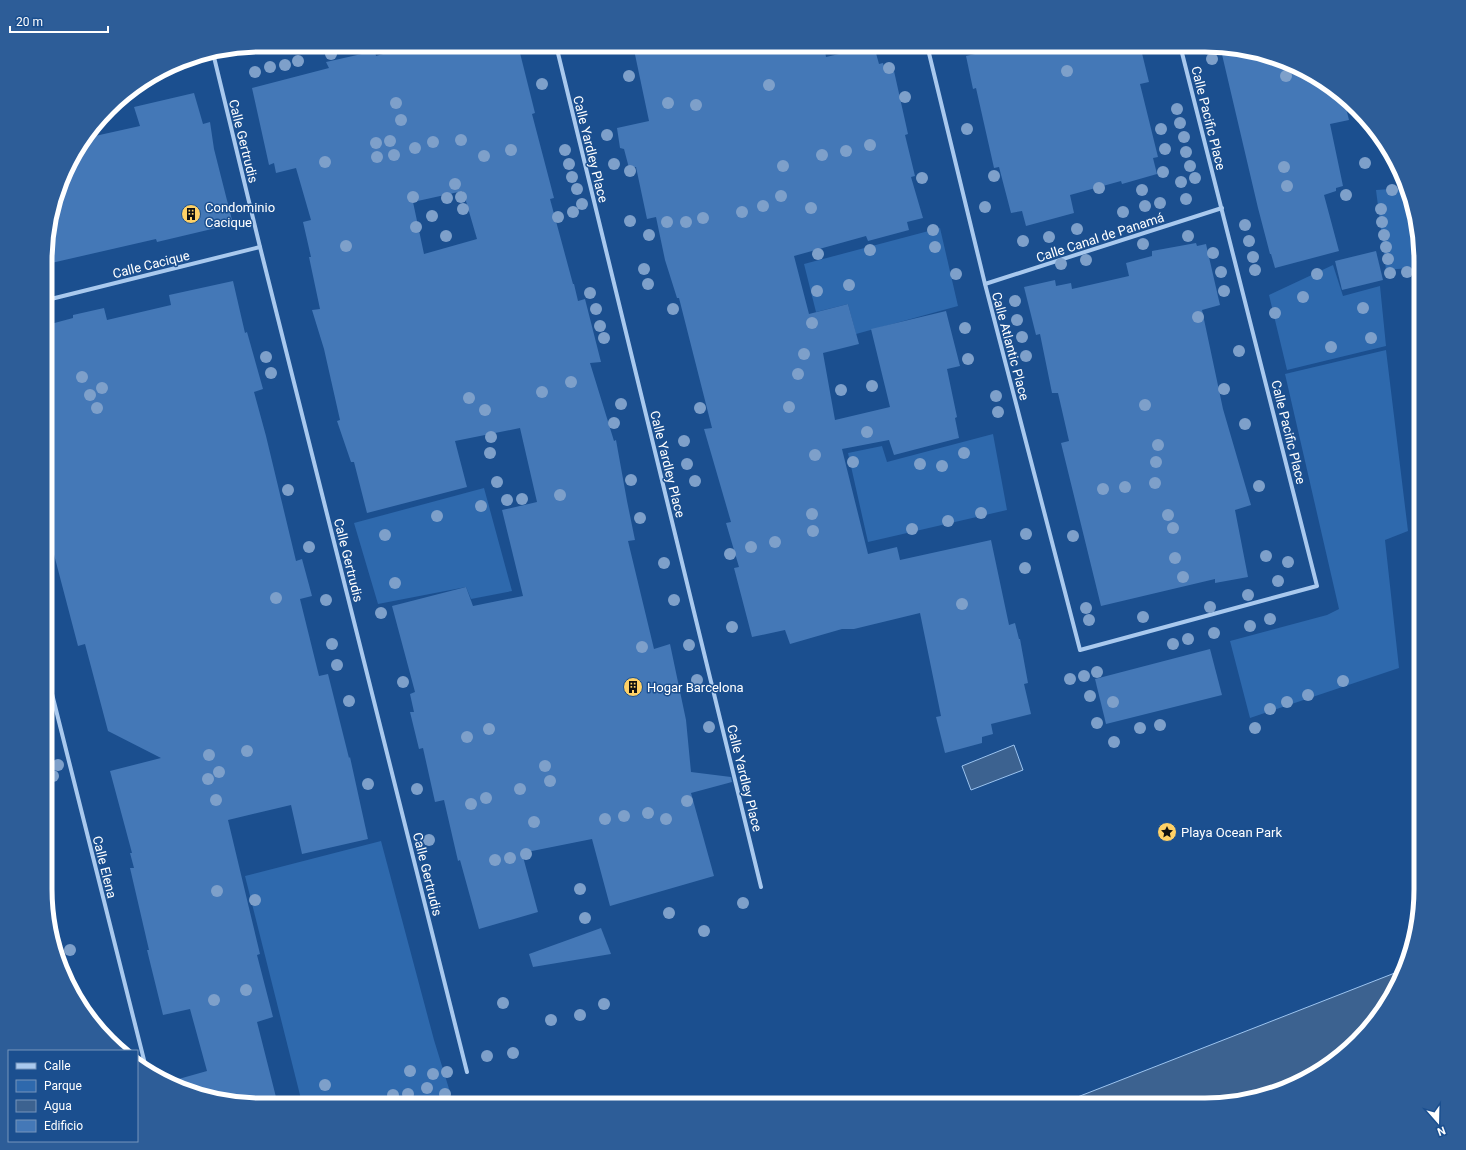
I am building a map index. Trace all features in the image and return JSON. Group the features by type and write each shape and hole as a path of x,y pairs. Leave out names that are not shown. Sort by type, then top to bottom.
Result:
{"street":[{"name":"Calle Yardley Place","path":"558,52 761,887"},
{"name":"Calle Atlantic Place","path":"930,52 984,284 1080,650"},
{"name":"Calle Pacific Place","path":"1080,650 1317,586 1182,52"},
{"name":"Calle Gertrudis","path":"214,57 260,247 467,1072"},
{"name":"Calle Canal de Panamá","path":"984,284 1222,208"},
{"name":"Calle Cacique","path":"52,299 260,247"},
{"name":"Calle Elena","path":"52,694 145,1063"}],"green space":[{"path":"1401,188 1410,220 1414,248 1414,268 1386,270 1376,190"},
{"path":"940,228 958,306 856,334 848,304 816,312 804,264"},
{"path":"1333,265 1343,296 1380,286 1386,346 1287,370 1269,295"},
{"path":"1386,350 1408,531 1385,540 1399,668 1250,718 1230,641 1327,615 1339,609 1285,374"},
{"path":"993,434 1007,510 868,542 848,453 882,446 887,462"},
{"path":"484,488 512,591 471,599 466,587 378,604 354,523"},
{"path":"381,841 434,1040 452,1098 301,1098 245,876"}],"water":[{"path":"1014,745 1023,770 971,790 962,766"},
{"path":"1396,972 1379,1005 1353,1037 1321,1063 1285,1082 1259,1091 1218,1098 1075,1098"}],"building":[{"path":"375,52 376,56 390,52 520,52 535,113 532,114 554,198 550,199 578,301 585,299 601,362 590,363 614,441 616,440 635,540 628,541 654,649 670,644 686,720 691,772 731,777 732,782 691,793 714,876 610,906 592,839 522,853 538,912 479,929 460,860 458,861 444,800 435,802 423,748 419,749 410,712 414,712 410,694 415,692 392,606 466,587 473,606 523,596 502,510 537,502 520,428 455,441 467,487 367,513 354,462 351,462 337,421 340,420 324,349 312,310 320,309 303,222 311,220 296,168 276,173 274,163 269,165 252,88 329,68 326,62","holes":["463,191 477,239 424,254 413,202"]},
{"path":"634,52 825,52 826,57 848,52 876,52 879,64 883,63 886,73 894,71 908,134 905,135 915,176 911,177 923,218 907,222 909,230 868,241 866,236 794,256 809,314 848,304 859,344 823,353 835,420 890,407 871,329 946,311 960,366 947,369 957,417 955,418 959,438 894,455 889,440 842,449 868,554 897,547 900,560 991,540 1009,625 1015,623 1020,639 1028,683 1024,684 1031,714 991,724 993,734 982,737 982,743 945,753 936,717 941,716 920,613 854,629 842,629 790,644 785,630 752,637 734,568 739,567 726,523 731,522 704,429 712,428 679,298 677,298 665,260 656,217 647,219 636,167 629,168 624,149 620,148 617,128 649,121"},
{"path":"984,52 1142,52 1149,82 1140,84 1158,157 1153,158 1157,174 1122,184 1121,181 1070,195 1074,213 1026,226 1022,211 1011,213 999,167 994,168 976,88 973,89 966,56"},
{"path":"1222,53 1246,56 1272,63 1309,80 1321,87 1346,106 1349,120 1330,124 1343,186 1336,188 1336,191 1324,195 1339,251 1275,268 1258,208"},
{"path":"194,93 203,124 210,122 214,149 233,224 157,242 156,239 52,263 52,248 59,207 68,181 80,157 93,136 140,126 134,107"},
{"path":"1196,243 1197,246 1206,244 1220,305 1202,310 1223,409 1251,505 1235,510 1248,577 1215,583 1215,579 1101,606 1061,443 1069,441 1058,393 1052,393 1040,334 1036,335 1024,287 1055,280 1056,286 1071,283 1072,289 1129,276 1126,263 1152,256 1152,251"},
{"path":"1376,251 1383,280 1342,290 1335,261"},
{"path":"233,281 245,333 247,332 263,389 254,392 296,561 302,559 312,596 300,599 319,676 328,674 349,758 350,757 368,839 302,854 291,805 228,820 260,954 257,955 273,1017 257,1022 276,1098 248,1098 220,1094 194,1087 176,1080 207,1071 190,1009 163,1015 147,950 149,950 130,868 134,868 130,853 132,853 110,771 161,758 108,731 85,644 78,646 52,547 52,324 73,318 73,315 104,308 107,320 171,305 169,295"},
{"path":"1210,649 1222,695 1106,724 1095,679"},
{"path":"601,928 611,954 533,967 529,954"}],"place":[{"name":"Condominio Cacique","path":"191,214"},
{"name":"Hogar Barcelona","path":"633,687"},
{"name":"Playa Ocean Park","path":"1167,832"}]}
